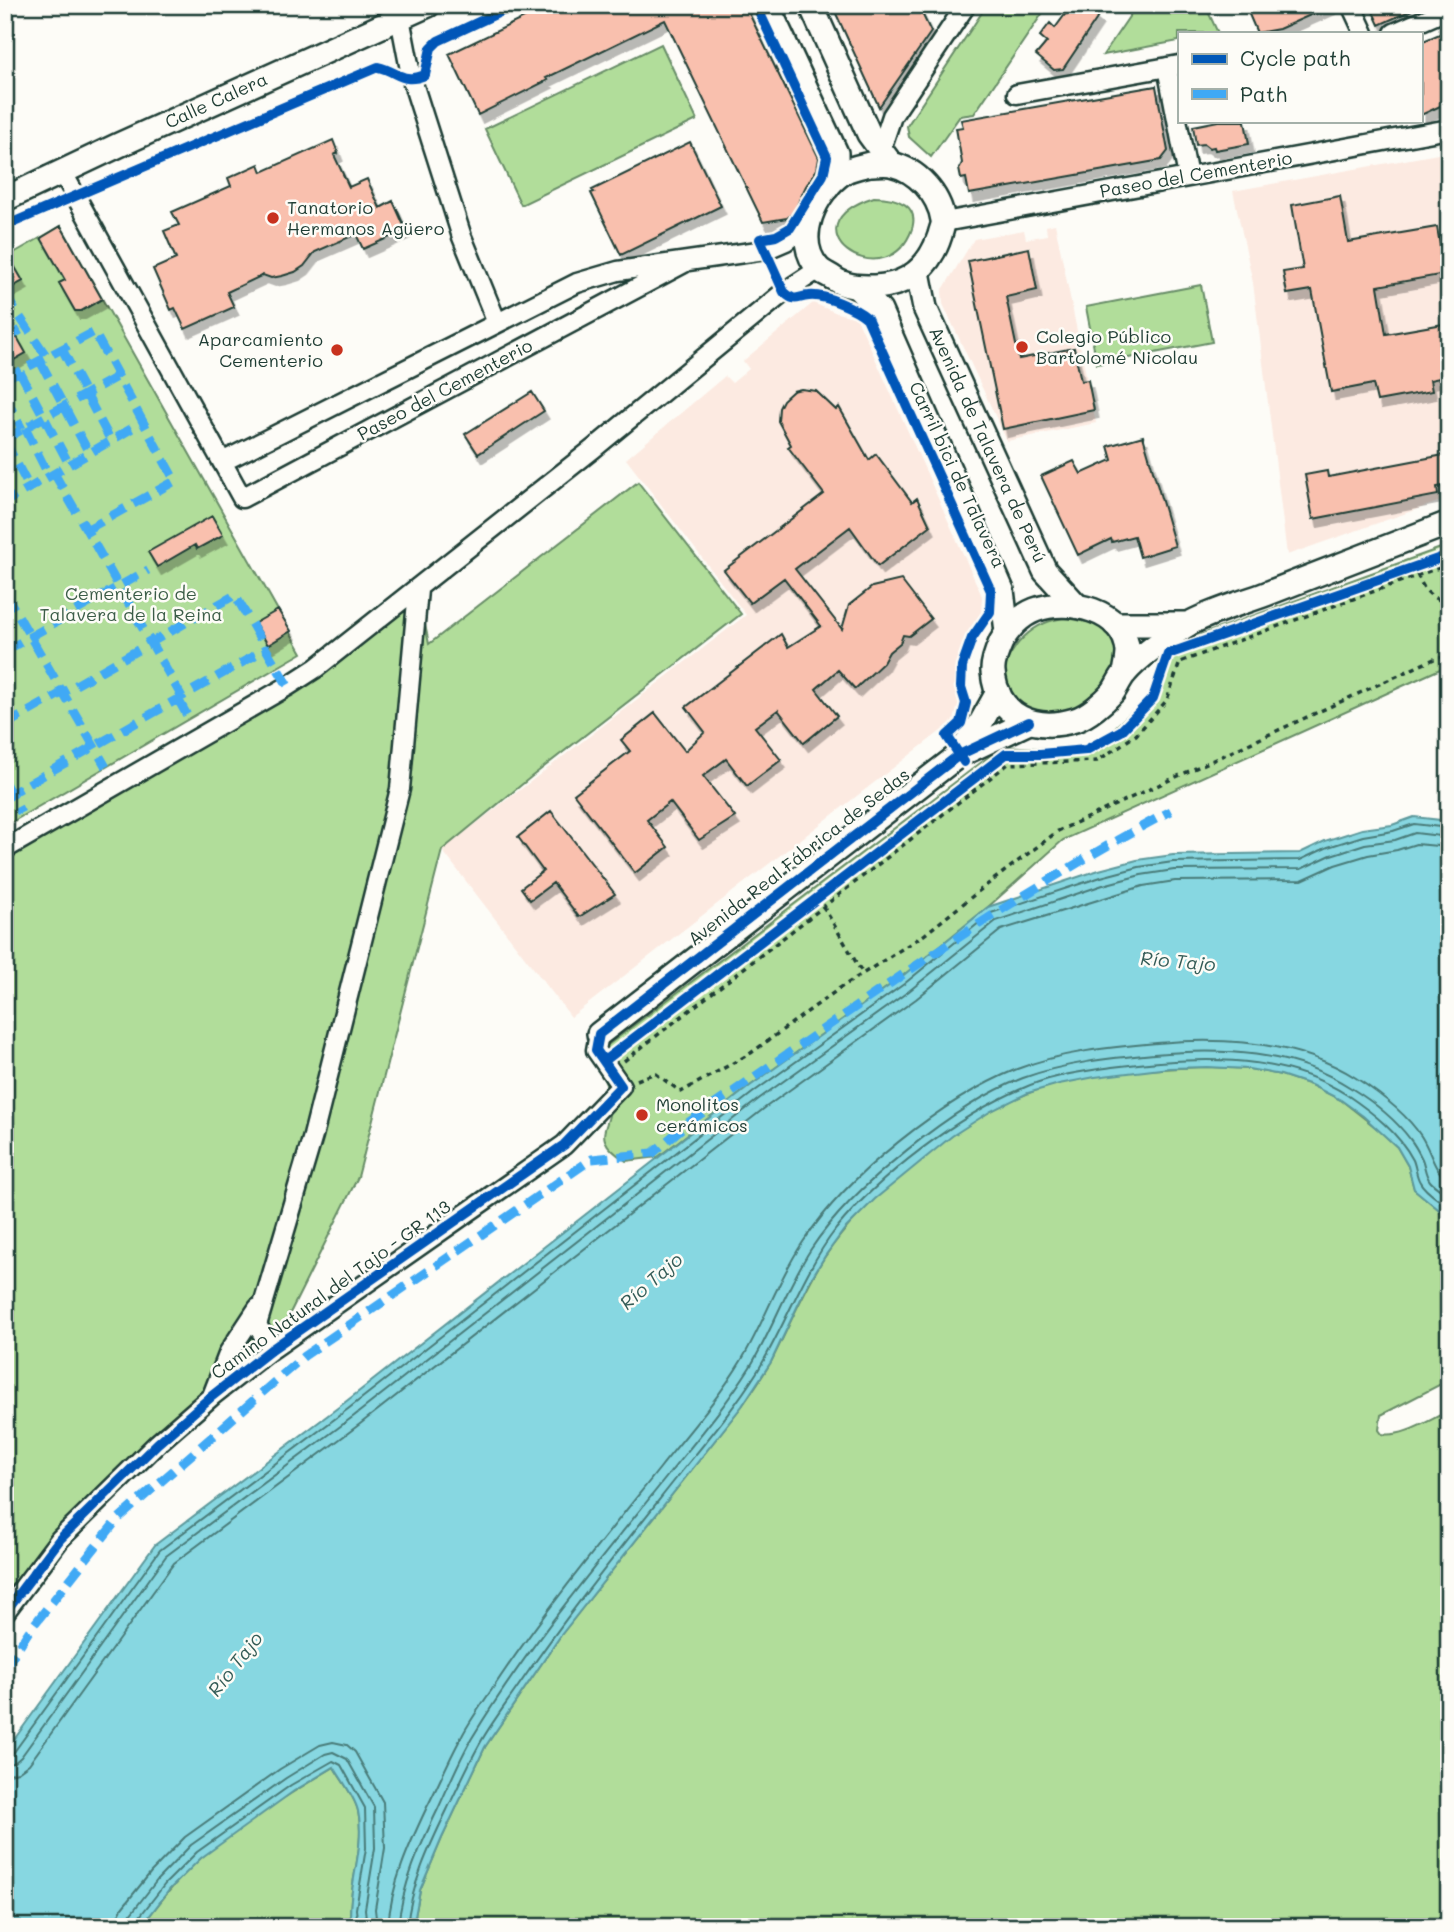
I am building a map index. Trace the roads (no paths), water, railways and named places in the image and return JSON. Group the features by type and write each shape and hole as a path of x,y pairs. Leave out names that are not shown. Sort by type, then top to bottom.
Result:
{"street":[{"name":"Calle Calera","path":"5,199 395,11 428,5"},
{"path":"767,5 836,153 836,166 808,224 808,248 819,269 839,282 857,287 890,286 918,272 935,250 944,222 934,193 917,176 886,158 869,134 811,5"},
{"path":"886,158 892,116 966,5"},
{"path":"1351,5 1364,32"},
{"path":"1396,32 1449,9"},
{"path":"395,11 412,80 453,211 497,323"},
{"path":"1017,94 1173,66 1178,103"},
{"path":"1181,122 1188,177"},
{"name":"Paseo del Cementerio","path":"944,222 1188,177 1407,128 1449,128"},
{"path":"827,188 845,172 886,158"},
{"name":"Paseo del Cementerio","path":"63,173 242,498 684,263"},
{"name":"Paseo del Cementerio","path":"222,462 577,283 618,271 765,250 786,241 808,224"},
{"path":"5,849 288,686 418,590 784,292 819,269"},
{"name":"Avenida de Talavera de Perú","path":"918,272 925,308 1045,571 1077,606"},
{"path":"857,287 880,311 1002,590 1007,632 997,651 993,671 998,692 1007,708 1018,718 1029,722"},
{"name":"Avenida Real Fábrica de Sedas","path":"599,1034 959,755 1029,722 1056,723 1077,720 1113,691 1125,673 1188,624 1449,523"},
{"path":"272,1349 257,1325 313,1136 400,789 418,590"},
{"name":"Avenida Real Fábrica de Sedas","path":"1007,632 1036,610 1055,606 1077,606 1097,611 1115,624 1188,624"},
{"path":"1115,624 1124,637 1128,653 1125,673"},
{"name":"Avenida Real Fábrica de Sedas","path":"959,755 998,692"},
{"name":"Camino Natural del Tajo - GR 113","path":"5,1612 60,1539 158,1443 212,1396 272,1349 564,1145 621,1086 596,1050 599,1034"},
{"path":"212,1396 229,1352 264,1300"}],"water":[{"name":"Río Tajo","path":"1414,817 1449,821 1449,1218 1414,1189 1408,1166 1397,1147 1363,1116 1341,1100 1311,1085 1281,1075 1249,1069 1207,1067 1169,1068 1095,1077 1028,1093 991,1111 952,1136 875,1199 844,1230 825,1256 808,1284 771,1362 742,1406 561,1635 485,1747 420,1890 413,1927 351,1927 351,1898 360,1825 354,1800 334,1767 294,1791 201,1858 170,1889 141,1927 5,1927 5,1752 155,1545 344,1403 750,1086 900,978 988,907 1137,860 1173,855 1300,853 1325,841 1362,829 1392,825"}],"place":[{"name":"Tanatorio Hermanos Agüero","path":"273,218"},
{"name":"Colegio Público Bartolomé Nicolau","path":"1022,347"},
{"name":"Aparcamiento Cementerio","path":"337,350"},
{"name":"Monolitos cerámicos","path":"642,1115"}],"park label":[{"name":"Cementerio de Talavera de la Reina","path":"131,604"}]}
